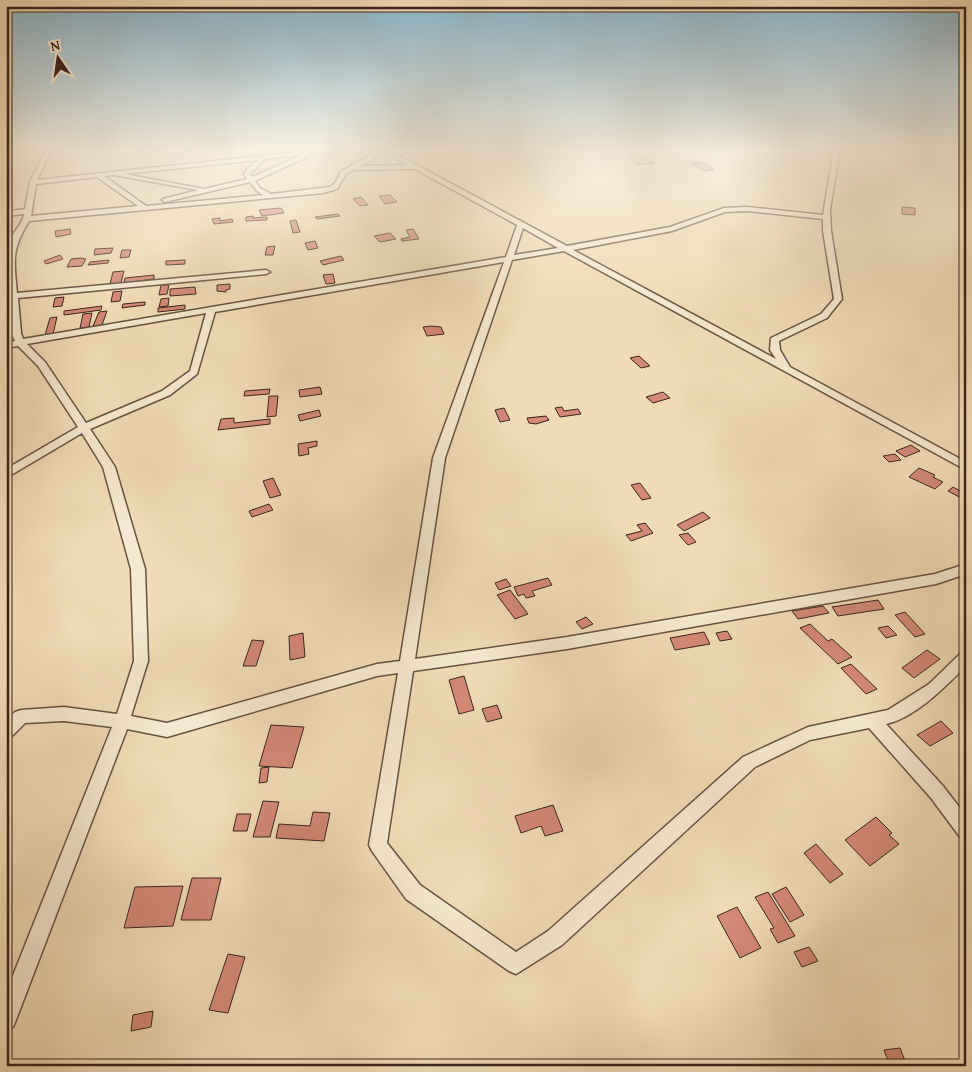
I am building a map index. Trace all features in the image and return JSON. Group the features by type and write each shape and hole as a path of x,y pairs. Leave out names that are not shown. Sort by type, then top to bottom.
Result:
{"street":[{"path":"6,1020 122,721 141,661 138,569 109,467 42,364 20,343 16,333 9,296 10,254 15,238 28,215 30,199"},
{"path":"132,199 143,207 176,199"},
{"path":"6,214 28,215 143,207 218,199"},
{"path":"476,199 966,467"},
{"path":"786,368 775,350 774,340 824,316 838,299 827,231 830,199"},
{"path":"6,346 416,276 672,229 724,210 747,209 827,217"},
{"path":"522,224 439,458 378,845 413,892 516,964 554,938 749,762 808,734 892,716 934,688 966,658"},
{"path":"9,296 266,272"},
{"path":"6,474 83,428 166,393 194,372 211,310"},
{"path":"6,731 21,717 64,714 122,721 167,730 377,670 567,643 936,579 966,569"},
{"path":"872,720 937,792 966,831"}],"building":[{"path":"353,199 363,199 368,205 360,206"},
{"path":"381,199 394,199 397,202 385,204"},
{"path":"902,207 915,208 915,215 902,214"},
{"path":"281,208 284,213 262,216 259,210"},
{"path":"338,214 340,216 317,219 315,217"},
{"path":"253,216 253,218 267,217 267,220 246,221 246,217"},
{"path":"220,218 220,221 232,219 233,222 214,224 212,219"},
{"path":"296,220 300,232 293,233 290,221"},
{"path":"70,229 71,234 56,237 55,231"},
{"path":"413,229 419,239 402,241 401,239 410,237 406,230"},
{"path":"390,233 396,239 380,242 374,236"},
{"path":"315,241 318,248 308,250 305,243"},
{"path":"275,246 273,255 265,255 267,247"},
{"path":"113,248 111,253 94,255 95,249"},
{"path":"122,250 131,250 129,257 120,258"},
{"path":"60,255 63,259 46,264 44,261"},
{"path":"341,256 344,260 323,265 320,261"},
{"path":"71,259 86,259 82,266 67,267"},
{"path":"109,260 108,263 88,265 90,262"},
{"path":"185,260 185,264 166,265 166,261"},
{"path":"124,271 121,283 110,284 113,272"},
{"path":"333,274 335,283 326,284 323,275"},
{"path":"154,275 154,279 124,283 125,278"},
{"path":"230,284 230,289 226,290 226,292 217,291 217,285"},
{"path":"161,285 169,285 167,294 159,295"},
{"path":"195,287 196,294 170,296 170,289"},
{"path":"122,291 120,301 111,302 113,292"},
{"path":"64,297 62,306 53,307 55,298"},
{"path":"169,298 168,306 159,307 161,299"},
{"path":"145,302 145,305 122,308 123,304"},
{"path":"185,305 185,309 158,312 158,308"},
{"path":"102,306 101,310 64,315 64,311"},
{"path":"107,311 102,325 93,326 99,312"},
{"path":"92,313 89,327 80,328 83,314"},
{"path":"57,317 53,334 45,335 50,318"},
{"path":"423,327 441,327 444,334 427,336"},
{"path":"639,356 650,366 641,368 630,358"},
{"path":"320,387 322,394 300,397 299,390"},
{"path":"270,389 269,394 244,396 245,391"},
{"path":"663,392 670,398 653,403 646,397"},
{"path":"269,396 278,396 276,416 267,417"},
{"path":"562,407 564,411 578,409 581,414 560,417 555,408"},
{"path":"504,408 510,420 500,422 495,410"},
{"path":"319,410 321,416 300,421 298,415"},
{"path":"546,416 549,420 536,424 529,423 527,418"},
{"path":"234,418 234,423 270,419 270,424 218,430 221,419"},
{"path":"317,441 317,446 308,448 309,454 299,456 298,444"},
{"path":"911,445 920,451 905,457 896,451"},
{"path":"895,454 901,460 889,462 883,456"},
{"path":"919,468 935,475 933,477 943,482 935,489 909,477"},
{"path":"273,478 281,495 270,498 263,481"},
{"path":"640,483 651,498 642,500 631,485"},
{"path":"953,487 966,494 966,497 963,499 948,491"},
{"path":"269,504 273,510 252,517 249,511"},
{"path":"703,512 710,518 684,531 677,525"},
{"path":"645,523 653,533 631,541 626,535 642,531 637,525"},
{"path":"688,533 696,542 688,545 679,535"},
{"path":"548,578 552,585 532,591 535,596 526,598 524,594 518,596 514,587"},
{"path":"506,579 511,586 499,590 495,583"},
{"path":"510,590 528,614 515,619 497,595"},
{"path":"878,600 884,609 838,616 832,607"},
{"path":"823,606 829,613 798,619 792,611"},
{"path":"905,612 925,634 915,637 895,615"},
{"path":"586,617 593,624 582,629 576,622"},
{"path":"810,624 828,641 832,639 852,657 838,664 800,628"},
{"path":"888,626 897,635 886,638 878,628"},
{"path":"727,631 732,639 720,641 716,633"},
{"path":"704,632 710,644 675,650 670,638"},
{"path":"303,633 305,657 290,660 289,636"},
{"path":"252,640 264,641 256,666 243,666"},
{"path":"927,650 940,659 914,678 902,668"},
{"path":"851,664 877,689 866,694 841,668"},
{"path":"464,676 474,710 459,714 449,680"},
{"path":"497,705 502,718 487,722 482,709"},
{"path":"941,721 953,733 930,746 917,735"},
{"path":"271,725 304,727 292,768 259,766"},
{"path":"269,767 267,782 259,783 261,768"},
{"path":"263,801 279,802 270,837 253,837"},
{"path":"553,805 563,831 545,836 541,826 521,833 515,816"},
{"path":"313,812 330,813 324,841 276,838 279,824 310,826"},
{"path":"237,814 251,814 247,831 233,831"},
{"path":"876,817 892,833 889,835 899,844 870,866 845,840"},
{"path":"816,844 843,874 830,883 804,853"},
{"path":"192,878 221,878 211,920 181,920"},
{"path":"183,886 173,926 124,928 135,887"},
{"path":"786,887 804,915 790,922 772,894"},
{"path":"768,892 795,936 778,943 770,929 774,928 755,897"},
{"path":"737,907 761,948 740,958 717,916"},
{"path":"809,947 818,961 802,967 794,952"},
{"path":"228,954 245,957 228,1013 209,1010"},
{"path":"153,1011 151,1027 131,1031 133,1015"},
{"path":"900,1048 907,1066 890,1066 884,1050"}]}
